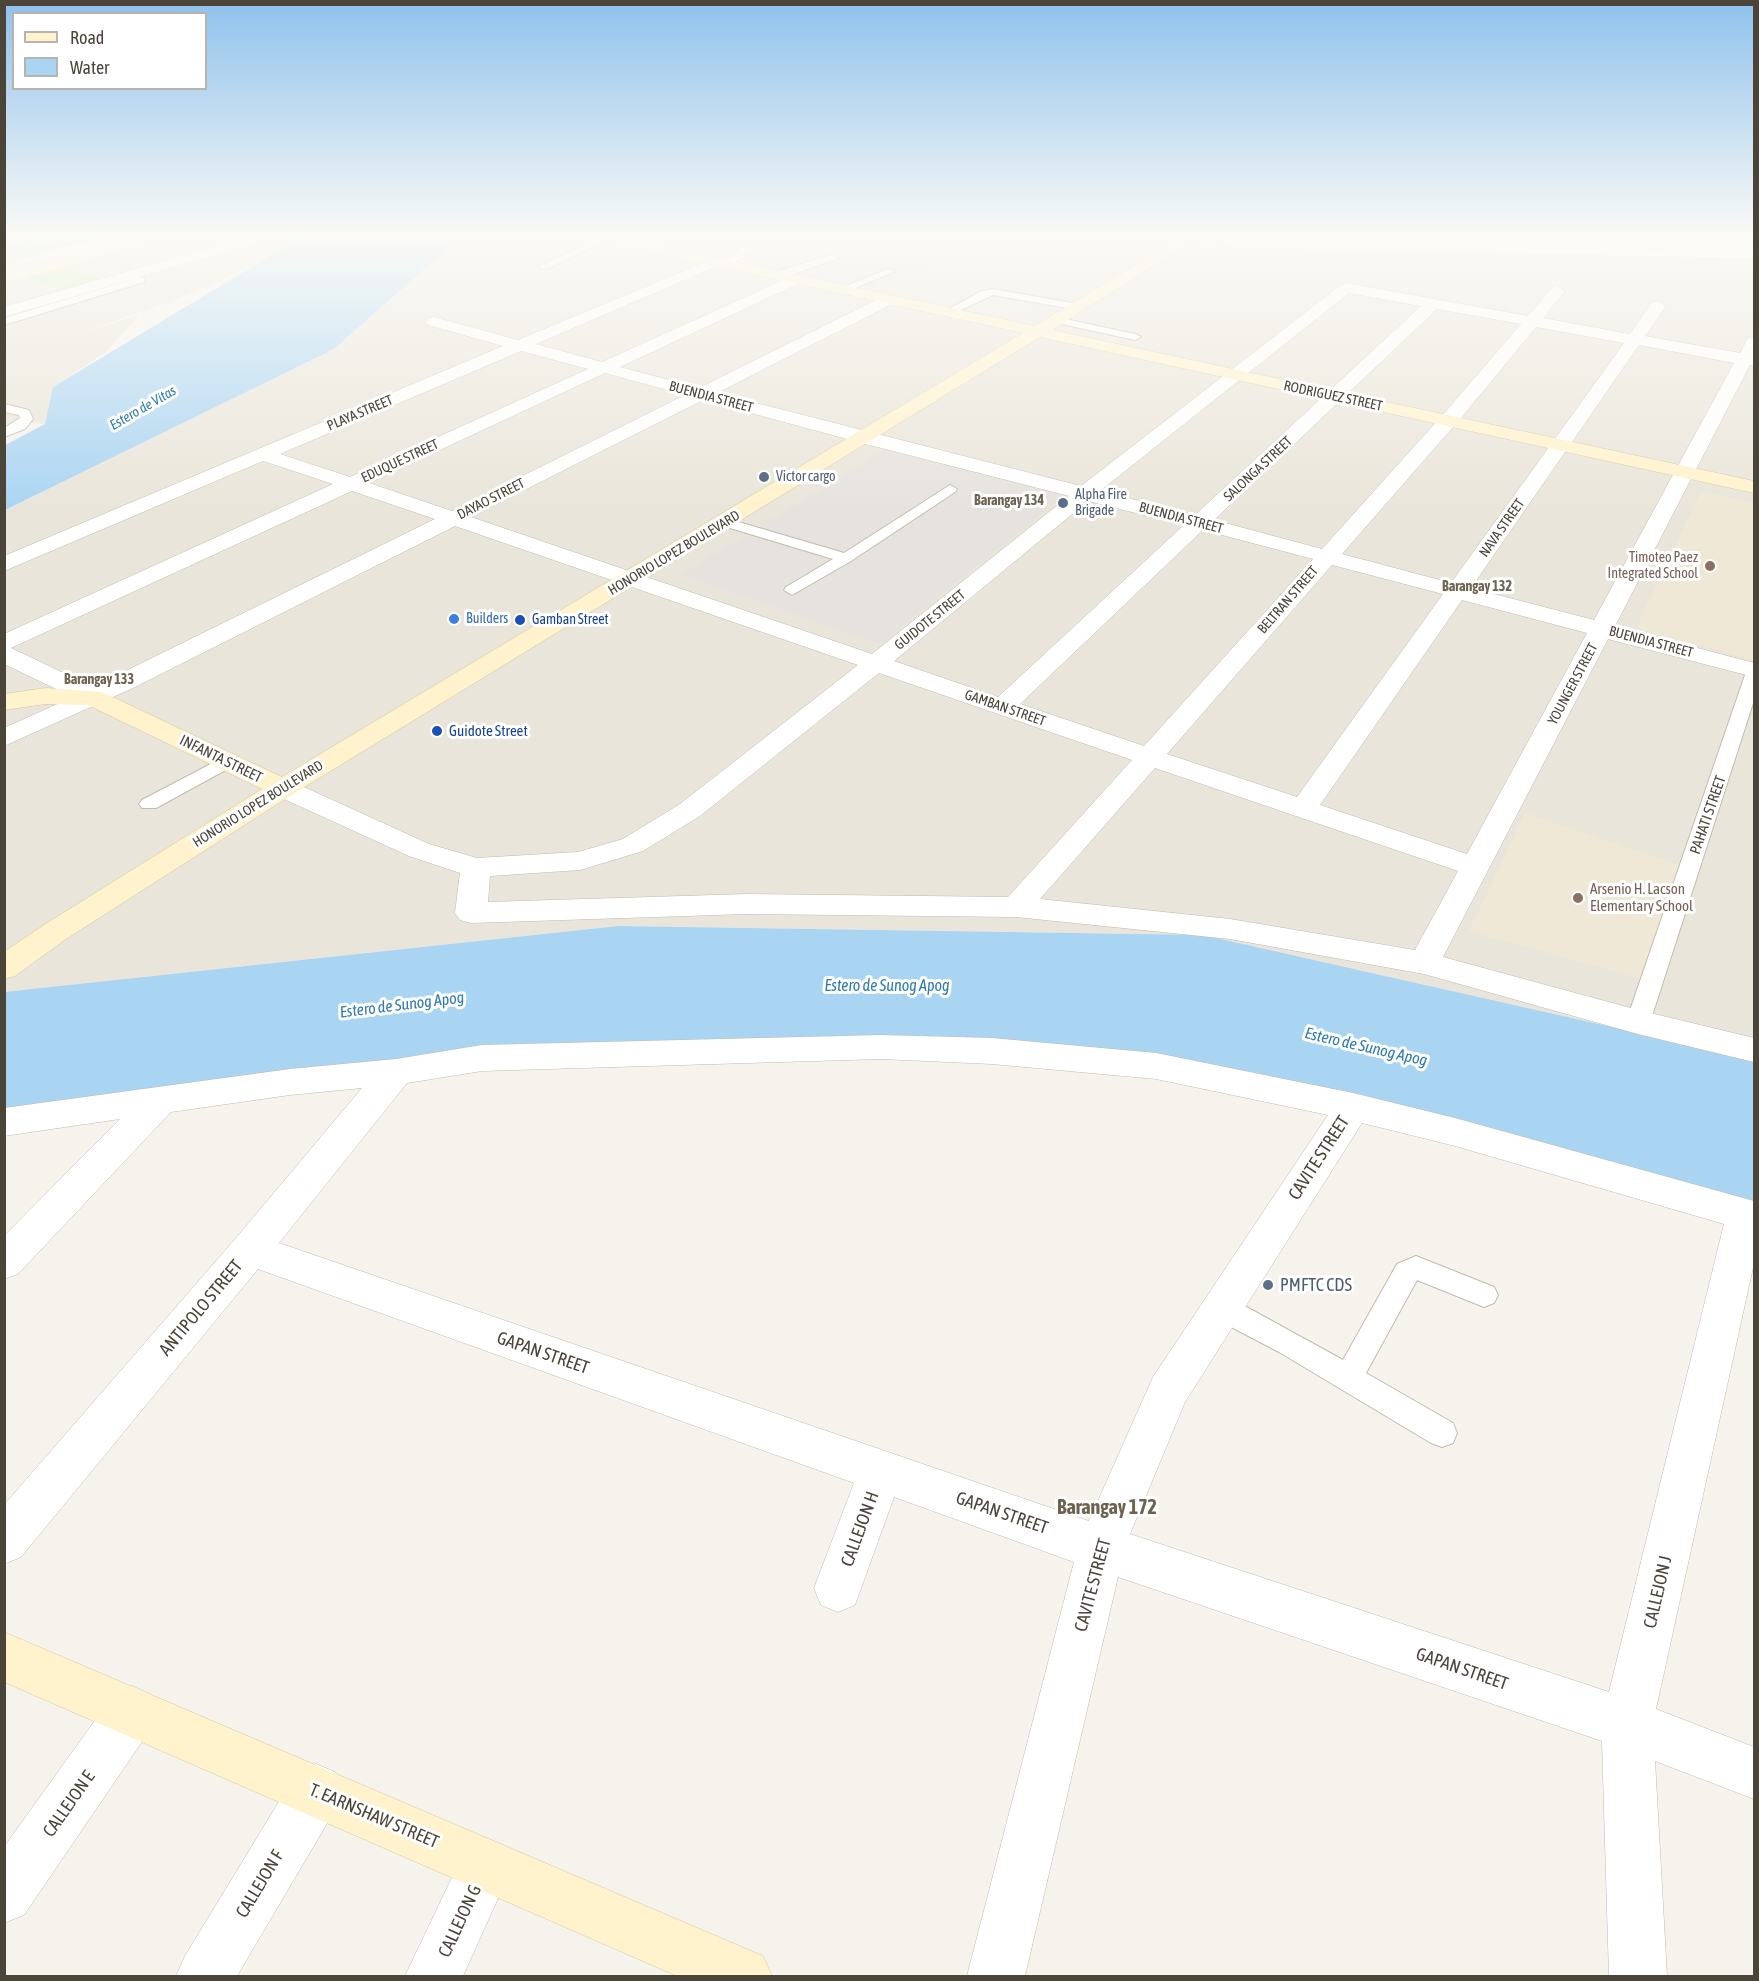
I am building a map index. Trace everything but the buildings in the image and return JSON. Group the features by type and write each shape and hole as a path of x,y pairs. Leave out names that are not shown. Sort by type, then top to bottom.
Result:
{"street":[{"name":"BUENDIA STREET","path":"458,328 865,438 1201,523 1755,670"},
{"name":"PLAYA STREET","path":"4,564 559,328"},
{"name":"EDUQUE STREET","path":"4,643 683,328"},
{"name":"DAYAO STREET","path":"4,738 124,683 831,328"},
{"name":"RODRIGUEZ STREET","path":"1019,328 1755,487"},
{"name":"HONORIO LOPEZ BOULEVARD","path":"4,968 55,932 283,788 865,438 1042,328"},
{"name":"GUIDOTE STREET","path":"476,868 580,861 633,845 690,810 1294,328"},
{"name":"SALONGA STREET","path":"1002,707 1407,328"},
{"name":"BELTRAN STREET","path":"1016,907 1447,421 1526,328"},
{"path":"1574,328 1749,360"},
{"name":"NAVA STREET","path":"1303,809 1642,328"},
{"name":"YOUNGER STREET","path":"1424,963 1603,629 1684,472 1749,360 1755,341"},
{"name":"GAMBAN STREET","path":"262,454 1476,867"},
{"name":"INFANTA STREET","path":"4,654 226,762 419,850 476,868"},
{"path":"4,702 46,696 93,696"},
{"path":"476,868 471,913 747,904 1016,907 1230,929 1424,963 1638,1022 1755,1050"},
{"path":"4,1122 290,1082 396,1072 494,1058 881,1047 970,1050 1156,1066 1353,1107 1455,1132 1750,1216"},
{"name":"ANTIPOLO STREET","path":"4,1541 250,1250 396,1072"},
{"path":"4,1262 162,1099"},
{"name":"CAVITE STREET","path":"996,1977 1101,1548 1168,1391 1353,1107"},
{"name":"CALLEJON J","path":"1638,1977 1627,1724 1750,1216"},
{"name":"GAPAN STREET","path":"250,1250 1101,1548 1627,1724 1755,1773"},
{"name":"CALLEJON H","path":"838,1588 881,1471"},
{"name":"T. EARNSHAW STREET","path":"4,1657 486,1865 709,1970"},
{"name":"CALLEJON E","path":"4,1896 132,1712"},
{"name":"CALLEJON F","path":"205,1977 316,1791"},
{"name":"CALLEJON G","path":"435,1977 486,1865"}],"lane":[{"path":"1095,328 1135,337"},
{"path":"4,408 25,413 27,419 20,426 4,433"},
{"path":"792,590 846,558 950,489"},
{"path":"725,522 846,558"},
{"name":"PAHATI STREET","path":"1638,1022 1755,675"},
{"path":"149,804 226,762"},
{"path":"1348,1378 1407,1272 1416,1267 1484,1294"},
{"path":"1222,1308 1289,1343 1442,1433"}],"shaded area":[{"path":"5,328 94,328 67,338 96,328 127,328 105,353 53,387 45,424 32,423 5,438"},
{"path":"357,328 1754,328 1754,1059 1203,935 618,926 5,992 5,510 334,349"},
{"path":"885,450 1065,494 880,644 682,574"},
{"name":"Timoteo Paez Integrated School","path":"1701,491 1754,503 1754,660 1636,628"},
{"name":"Arsenio H. Lacson Elementary School","path":"1525,813 1683,866 1645,980 1469,931"}],"water":[{"name":"Estero de Vitas","path":"150,328 357,328 334,349 5,510 5,445 45,424 53,387"},
{"name":"Estero de Sunog Apog","path":"618,926 1203,935 1754,1059 1754,1209 1649,1172 1090,1049 701,1042 5,1111 4,992"}],"place":[{"name":"Victor cargo","path":"764,477"},
{"name":"Alpha Fire Brigade","path":"1063,503"},
{"name":"Timoteo Paez Integrated School","path":"1710,566"},
{"name":"Builders","path":"454,619"},
{"name":"Gamban Street","path":"520,620"},
{"name":"Guidote Street","path":"437,731"},
{"name":"Arsenio H. Lacson Elementary School","path":"1578,898"},
{"name":"PMFTC CDS","path":"1268,1285"}],"district":[{"name":"Barangay 134","path":"1009,501"},
{"name":"Barangay 132","path":"1477,587"},
{"name":"Barangay 133","path":"99,680"},
{"name":"Barangay 172","path":"1107,1508"}]}
